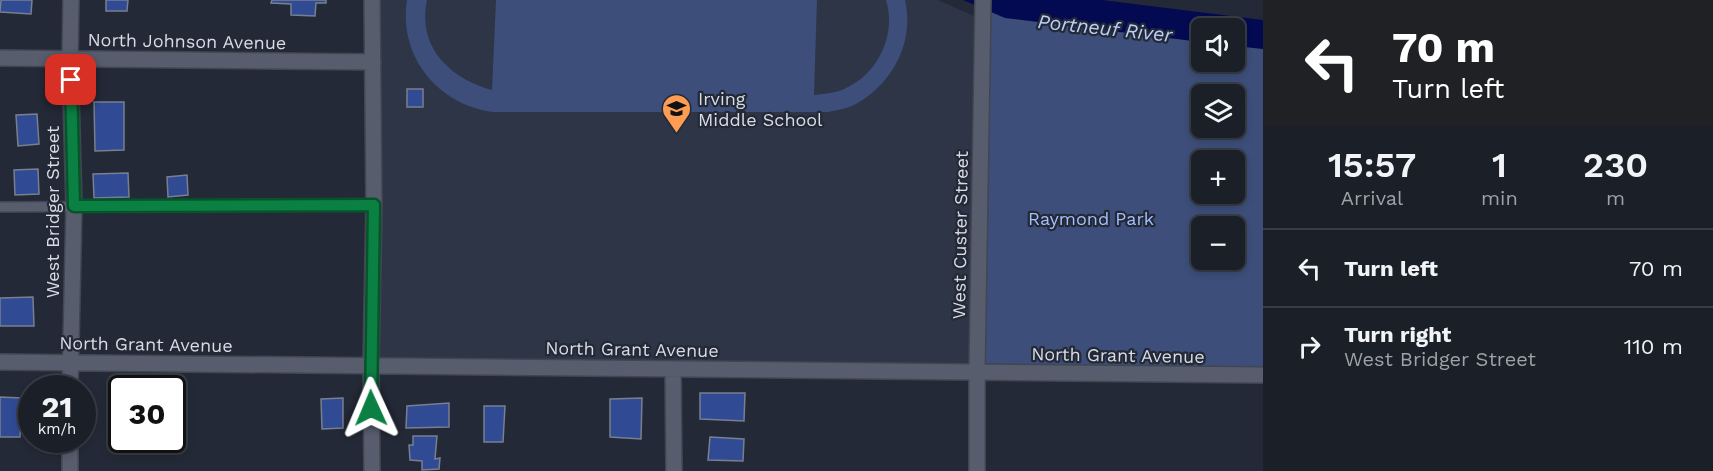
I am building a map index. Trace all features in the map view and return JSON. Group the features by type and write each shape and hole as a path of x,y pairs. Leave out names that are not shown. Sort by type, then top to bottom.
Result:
{"street":[{"name":"West Bridger Street","path":"70,375 74,206 70,59 71,0"},
{"path":"372,0 374,205 372,471"},
{"name":"West Custer Street","path":"977,471 983,0"},
{"name":"North Johnson Avenue","path":"0,58 373,62"},
{"name":"North Grant Avenue","path":"0,362 1263,375"},
{"path":"674,369 674,471"},
{"path":"70,453 70,471"}],"lane":[{"path":"0,207 374,205"}],"shaded area":[{"name":"Irving Middle School","path":"372,0 938,0 983,20 977,372 371,365"}],"green space":[{"path":"407,0 427,0 425,17 427,32 432,46 450,69 477,85 492,90 496,0 817,0 814,95 832,93 854,84 874,65 886,41 889,27 886,0 905,0 907,31 898,61 879,86 854,105 828,112 493,112 455,99 439,88 426,74 409,40 406,21"},
{"name":"Raymond Park","path":"983,3 1191,37 1191,72 1245,72 1245,44 1263,46 1263,375 977,372"}],"water":[{"name":"Portneuf River","path":"963,0 1102,0 1263,20 1263,49 1245,47 1245,18 1191,18 1191,41 1005,18"}],"building":[{"path":"1,0 32,0 31,14 0,12"},
{"path":"106,0 128,0 127,11 106,11"},
{"path":"272,0 326,0 326,3 316,3 315,16 291,15 291,4 271,3"},
{"path":"407,89 423,89 423,107 407,107"},
{"path":"94,102 124,102 124,150 95,151"},
{"path":"37,114 39,144 18,146 16,115"},
{"path":"38,169 39,194 15,195 14,170"},
{"path":"128,173 129,197 94,198 93,174"},
{"path":"187,175 188,195 168,197 167,177"},
{"path":"33,297 34,326 0,326 0,298"},
{"path":"700,393 745,393 744,421 700,419"},
{"path":"0,397 18,398 18,437 0,437"},
{"path":"343,398 343,428 322,429 321,399"},
{"path":"642,398 641,439 610,437 610,399"},
{"path":"449,403 449,427 406,428 407,406"},
{"path":"484,406 505,406 503,442 484,442"},
{"path":"413,436 437,436 435,459 440,458 439,469 422,470 422,461 410,460 409,445 413,445"},
{"path":"710,437 744,439 743,461 708,460"}],"place":[{"name":"Irving Middle School","path":"677,134"}],"route":[{"path":"71,80 74,206 374,205 371,408"}]}
